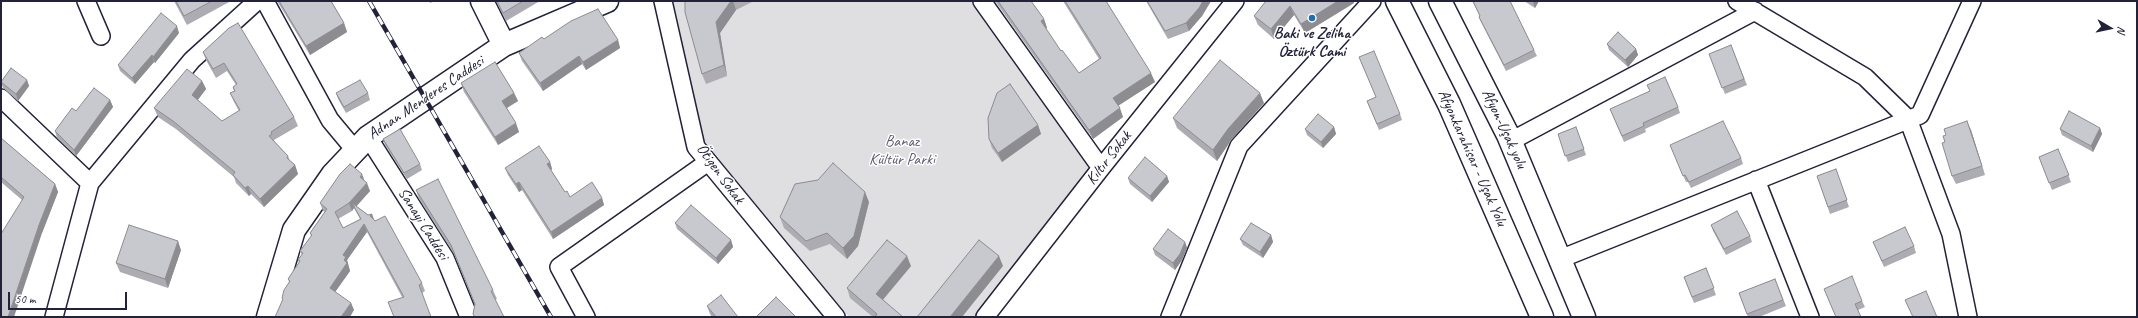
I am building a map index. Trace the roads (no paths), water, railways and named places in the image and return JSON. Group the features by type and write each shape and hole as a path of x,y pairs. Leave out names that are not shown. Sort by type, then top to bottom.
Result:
{"main road":[{"path":"482,1 504,45"},
{"name":"Adnan Menderes Caddesi","path":"268,317 294,230 333,174 361,143 504,45 607,1"},
{"name":"Afyonkarahisar - Uşak Yolu","path":"1397,1 1449,104 1542,317"},
{"name":"Afyon-Uşak yolu","path":"1440,1 1511,141 1560,260"},
{"path":"1560,260 1584,317"}],"street":[{"path":"86,1 101,36"},
{"path":"54,317 90,183 192,60 257,1"},
{"name":"Sanayi Caddesi","path":"265,1 330,120 361,143 445,258 469,317"},
{"name":"Ötigen Sokak","path":"663,1 696,147 836,317"},
{"path":"982,1 1101,168"},
{"name":"Kıltır Sokak","path":"985,317 1101,168 1235,1"},
{"path":"1170,317 1239,146 1372,1"},
{"path":"1737,1 1866,77 1908,119 1951,234 1968,317"},
{"path":"1560,260 1920,115 1972,1"},
{"path":"1511,141 1755,12"},
{"path":"1,98 90,183"},
{"path":"586,317 559,267 708,162"},
{"path":"1756,180 1810,317"}],"railway":[{"path":"369,1 551,317"}],"place":[{"name":"Baki ve Zeliha Öztürk Cami","path":"1312,18"}],"park label":[{"name":"Banaz Kültür Parki","path":"902,151"}]}
